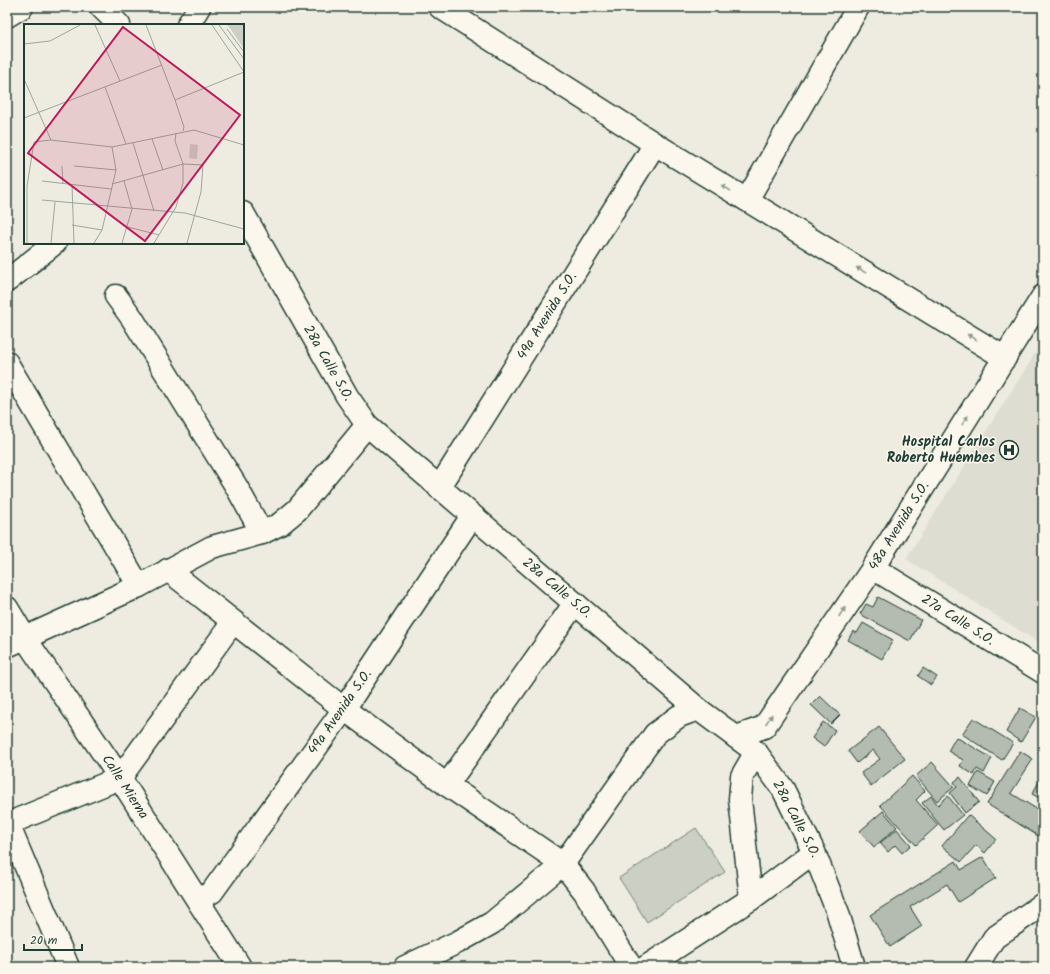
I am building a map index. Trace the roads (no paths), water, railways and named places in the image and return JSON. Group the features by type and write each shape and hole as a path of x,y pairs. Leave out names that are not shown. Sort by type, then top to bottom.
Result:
{"street":[{"path":"7,16 22,7"},
{"path":"101,7 117,24"},
{"path":"189,24 199,7"},
{"path":"440,7 655,144 1005,358"},
{"path":"747,200 858,7"},
{"name":"49a Avenida S.O.","path":"439,488 655,144"},
{"name":"28a Calle S.O.","path":"244,215 346,396 367,425 698,709 756,752 783,789 814,852 838,913 854,967"},
{"path":"7,281 54,244"},
{"path":"116,296 132,318 236,486 262,533"},
{"name":"48a Avenida S.O.","path":"736,738 764,727 873,568 1043,296"},
{"path":"7,363 139,586"},
{"path":"16,642 139,586 212,547 262,533 280,524 297,510 367,425"},
{"name":"49a Avenida S.O.","path":"198,900 212,892 344,709 472,516"},
{"name":"27a Calle S.O.","path":"873,568 1043,672"},
{"path":"168,570 344,709 447,785 563,864 584,891 631,967"},
{"path":"447,785 575,603"},
{"name":"Calle Mierna","path":"7,608 16,642 120,778 240,967"},
{"path":"68,967 8,824 120,778 233,622"},
{"path":"405,967 458,942 492,923 563,864 655,734 679,716 698,709"},
{"path":"751,899 740,799 742,776 756,752"},
{"path":"646,967 751,899 814,852"},
{"path":"976,967 994,938 1043,904"}],"place":[{"name":"Hospital Carlos Roberto Huembes","path":"1009,450"}]}
